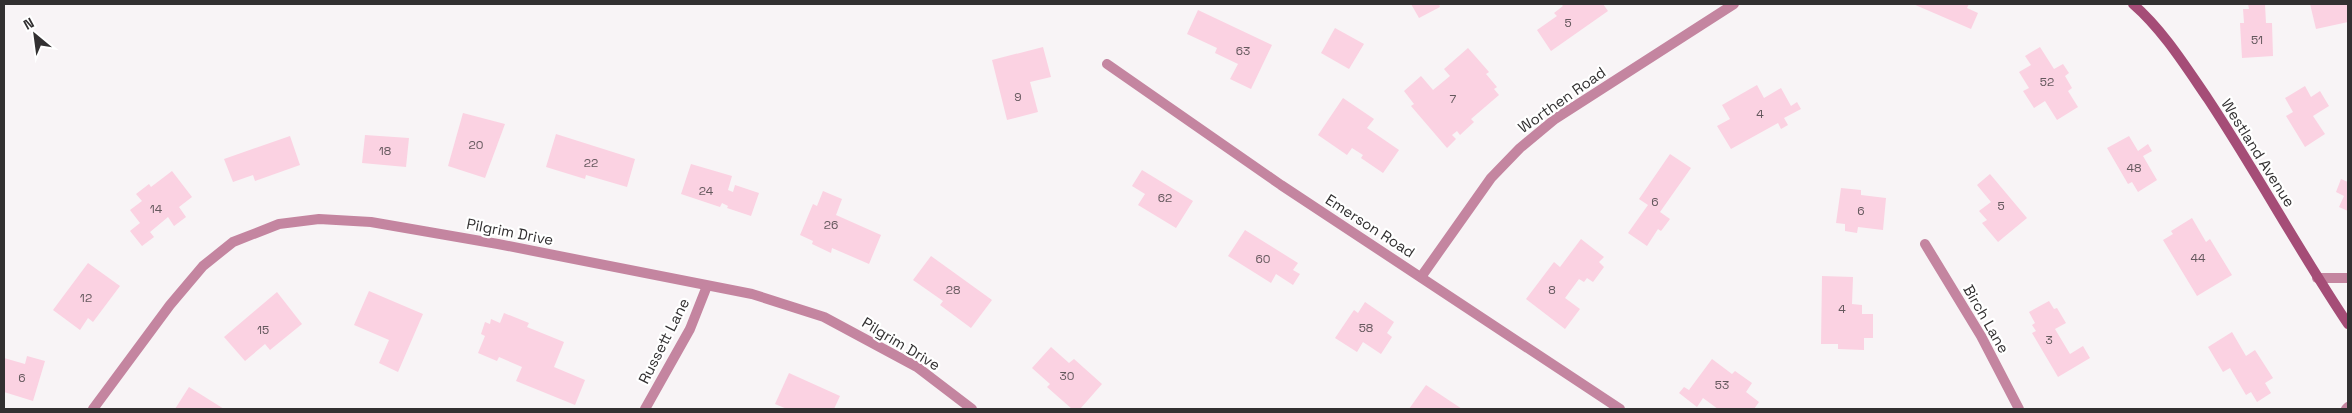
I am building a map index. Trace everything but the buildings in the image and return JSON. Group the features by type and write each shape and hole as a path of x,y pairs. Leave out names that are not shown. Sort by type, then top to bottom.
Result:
{"street":[{"name":"Worthen Road","path":"1421,277 1491,178 1520,148 1555,120 1734,4"},
{"name":"Westland Avenue","path":"2133,4 2188,69 2240,147 2317,278 2348,324"},
{"name":"Emerson Road","path":"1107,64 1281,185 1620,409"},
{"name":"Pilgrim Drive","path":"93,409 170,305 203,266 233,242 279,224 319,219 371,222 498,244 752,294 824,318 916,367 972,409"},
{"name":"Birch Lane","path":"1925,244 1981,336 2019,409"},
{"path":"2317,278 2348,278"},
{"name":"Russett Lane","path":"645,409 690,329 707,286"}]}
